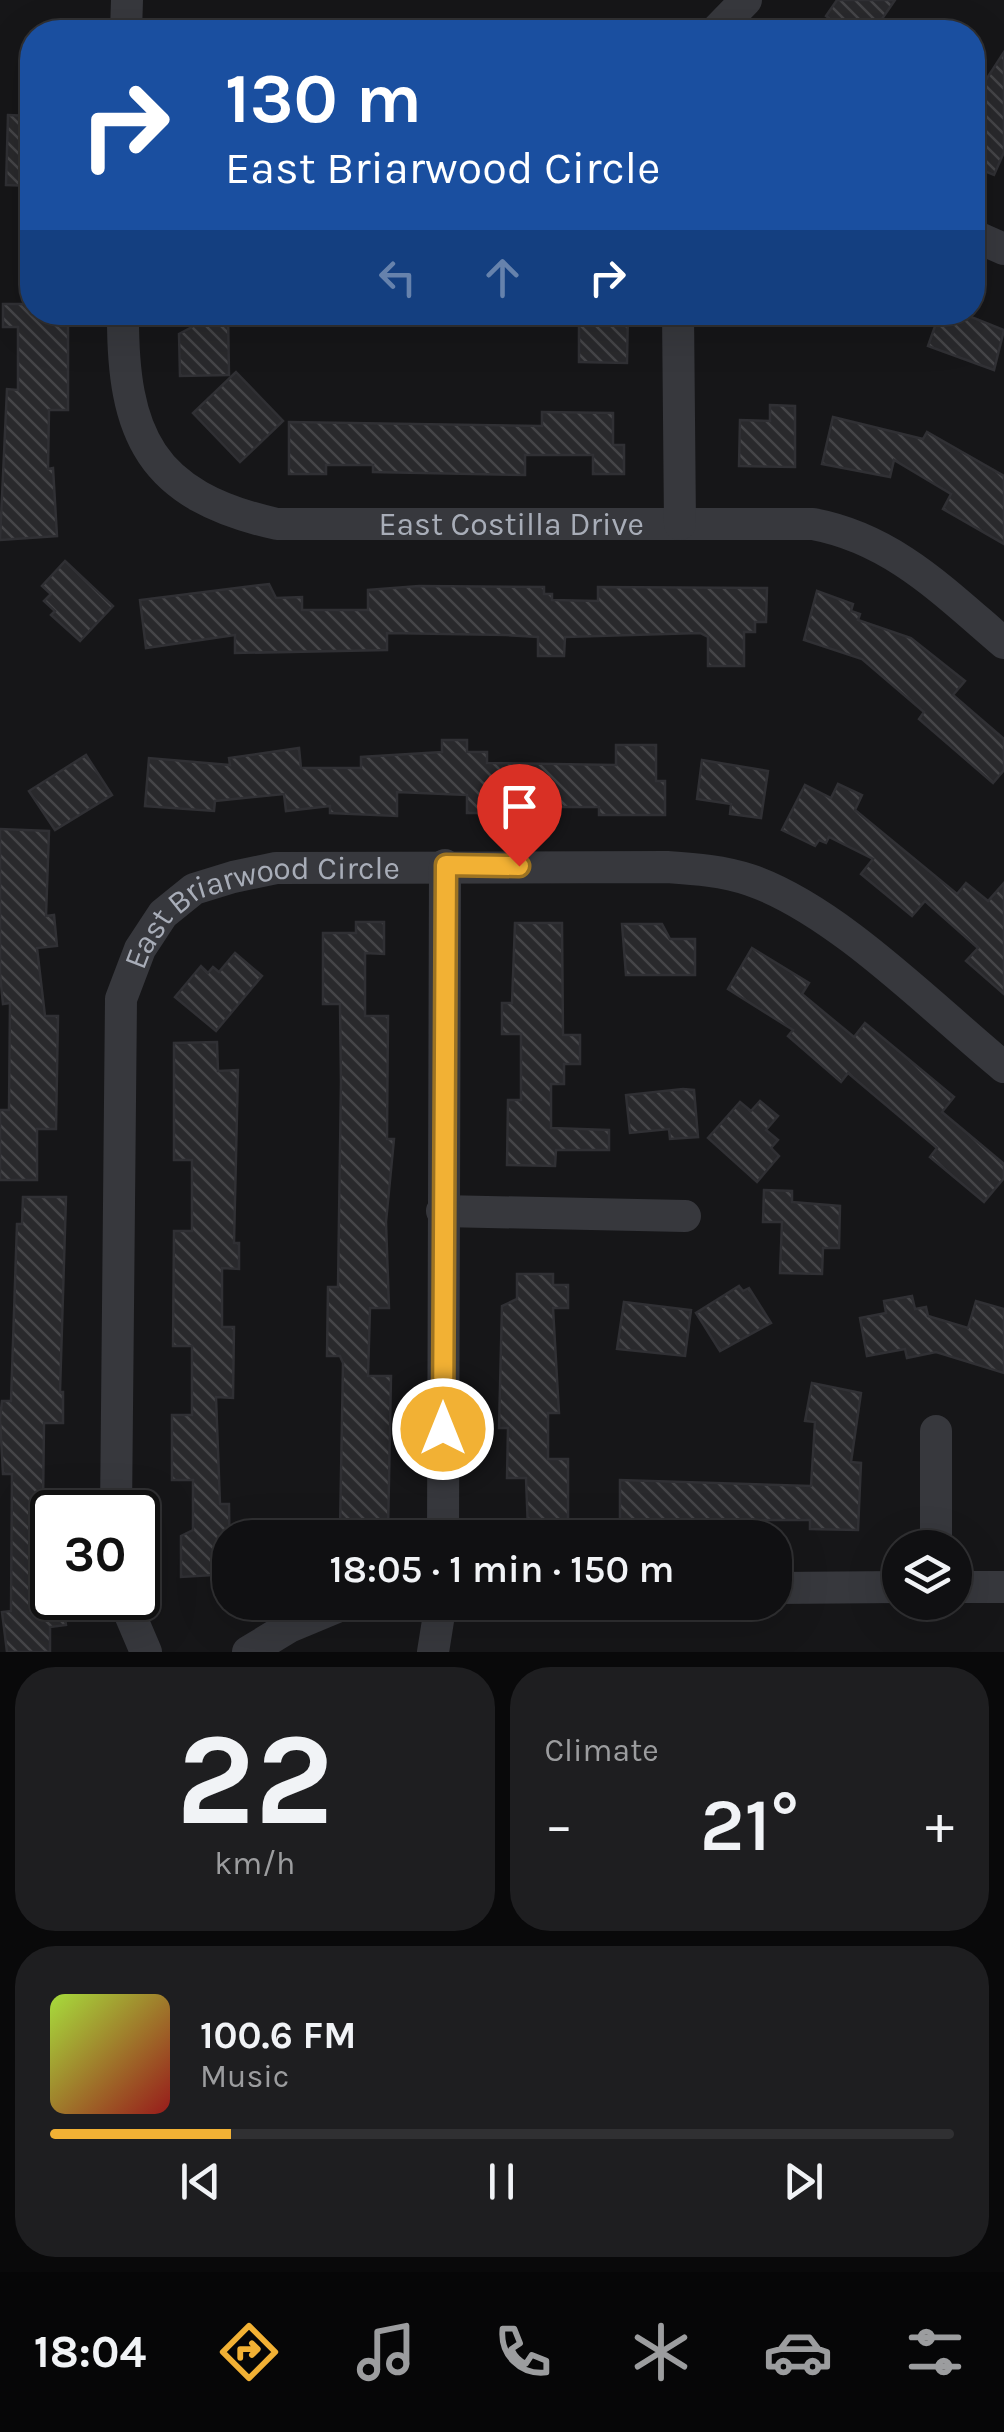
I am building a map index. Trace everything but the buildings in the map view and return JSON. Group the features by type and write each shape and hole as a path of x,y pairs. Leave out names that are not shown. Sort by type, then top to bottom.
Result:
{"street":[{"path":"726,20 746,0"},
{"name":"East Costilla Drive","path":"123,325 122,376 133,416 155,459 180,486 234,515 277,524 814,524 841,529 904,557 1004,643"},
{"path":"678,325 680,524"},
{"path":"443,1520 446,865"},
{"name":"East Briarwood Circle","path":"116,1490 121,1000 140,949 163,914 194,889 276,868 667,866 718,871 791,898 833,926 1004,1067"},
{"path":"442,1211 685,1216"},
{"path":"936,1431 936,1530"},
{"path":"972,1587 1004,1586"},
{"path":"792,1588 882,1587"},
{"path":"132,1620 146,1652"},
{"path":"248,1652 305,1620"},
{"path":"433,1652 438,1620"}],"route":[{"path":"443,1429 446,865 519,866"}]}
